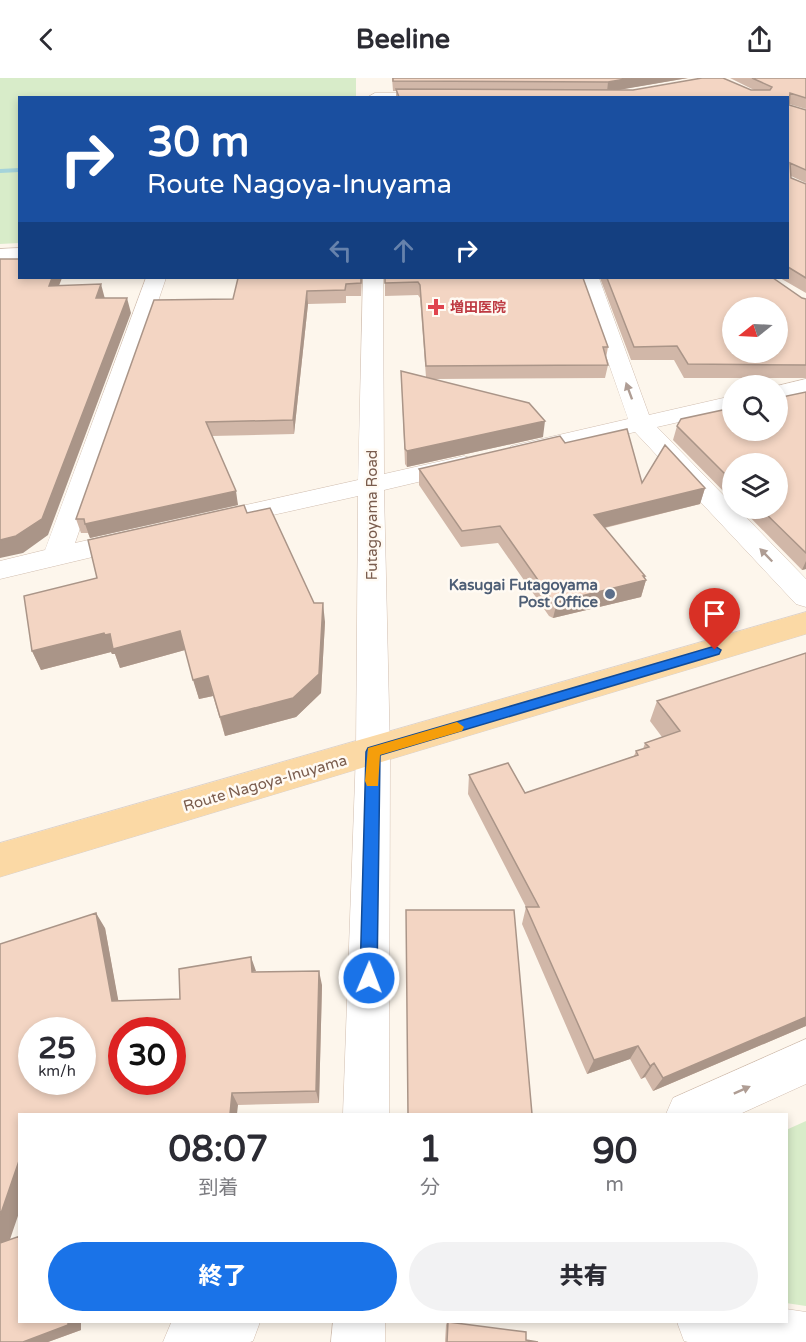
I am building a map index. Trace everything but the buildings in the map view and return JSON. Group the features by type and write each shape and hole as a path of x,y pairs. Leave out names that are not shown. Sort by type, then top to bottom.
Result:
{"main road":[{"name":"Route Nagoya-Inuyama","path":"0,860 806,623"}],"street":[{"path":"375,94 429,96"},
{"path":"0,254 18,253"},
{"path":"57,556 156,279"},
{"name":"Futagoyama Road","path":"366,1113 373,752 371,485 373,279"},
{"path":"589,279 641,424 806,597"},
{"path":"788,390 806,386"},
{"path":"208,522 722,405"},
{"path":"0,570 162,532"},
{"path":"691,1113 806,1061"},
{"path":"190,1342 232,1323"},
{"path":"358,1342 359,1323"},
{"path":"709,1323 806,1340"}],"green space":[{"path":"0,78 356,78 356,96 18,96 18,243 0,244"},
{"path":"806,1121 806,1306 788,1303 788,1129"}],"waterway":[{"path":"0,171 18,170"}],"slow traffic":[{"path":"373,781 373,752 457,727"}],"place":[{"name":"増田医院","path":"436,307"},
{"name":"Kasugai Futagoyama Post Office","path":"610,594"}],"route":[{"path":"369,978 373,752 715,650"}]}
